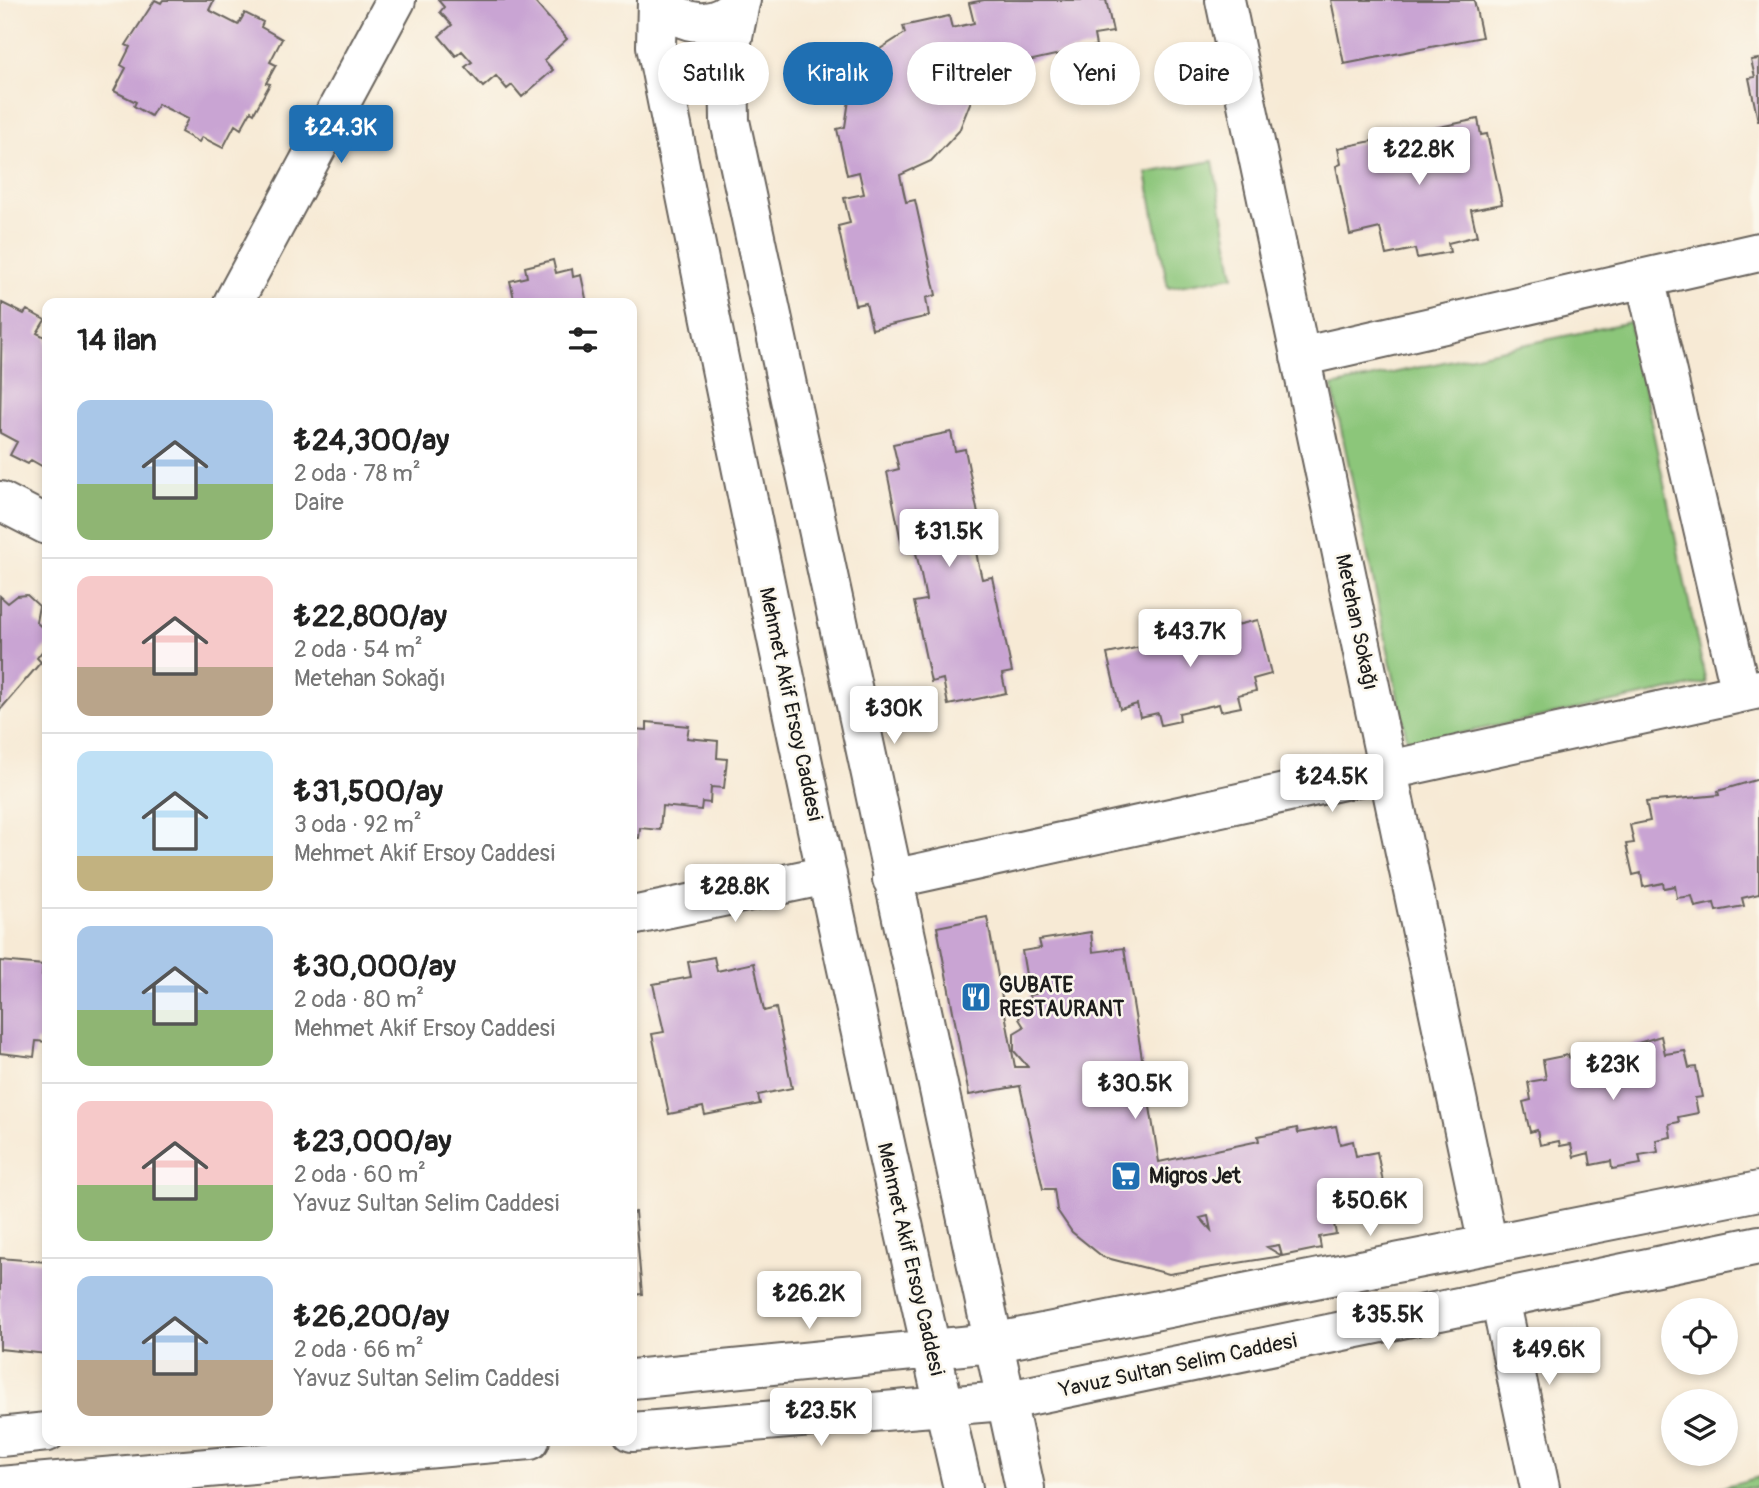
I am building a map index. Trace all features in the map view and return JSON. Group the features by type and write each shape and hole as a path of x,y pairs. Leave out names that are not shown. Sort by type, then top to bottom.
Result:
{"street":[{"path":"236,298 396,0"},
{"path":"658,0 681,19 697,23 714,22 729,14 741,1"},
{"name":"Mehmet Akif Ersoy Caddesi","path":"658,0 656,46 827,875 963,1488"},
{"name":"Metehan Sokağı","path":"1225,0 1488,1245"},
{"path":"741,1 729,56 730,121 1004,1401 1025,1488"},
{"path":"1300,356 1759,252"},
{"path":"892,879 1750,692 1645,278"},
{"path":"0,501 42,522"},
{"path":"637,915 827,875"},
{"path":"637,1378 992,1343 1759,1191"},
{"name":"Yavuz Sultan Selim Caddesi","path":"637,1432 1004,1401 1759,1245"},
{"path":"1500,1299 1540,1488"},
{"path":"0,1437 42,1433"},
{"path":"0,1486 279,1475 487,1446"}],"green space":[{"path":"1213,161 1234,276 1168,288 1146,173"},
{"path":"1630,322 1706,683 1408,744 1332,386"},
{"path":"1759,1477 1759,1488 1718,1488"}],"building":[{"path":"155,0 161,3 163,0 214,0 209,10 238,25 245,13 263,22 261,27 282,39 270,62 276,65 266,83 270,84 254,113 251,111 241,129 235,125 223,148 202,137 199,142 181,132 188,119 158,104 151,116 134,106 136,102 114,91 126,68 121,65 130,47 126,45"},
{"path":"438,0 533,0 567,39 544,60 553,70 522,97 512,85 507,89 496,76 483,87 465,67 472,62 462,51 456,56 439,36 452,25 440,12 444,7"},
{"path":"984,0 1106,0 1113,32 1094,35 1095,42 1050,42 1050,56 1036,59 1036,42 907,42 907,105 969,105 959,131 931,161 900,175 906,202 915,200 936,295 926,298 929,316 872,329 866,303 855,305 838,226 850,223 844,198 864,194 859,172 847,175 837,129 845,127 848,105 893,105 891,42 905,33 903,26 949,16 952,28 974,23 969,3"},
{"path":"1331,0 1474,0 1482,37 1344,64"},
{"path":"1759,59 1758,121 1749,78 1755,77 1751,60"},
{"path":"1478,119 1481,135 1487,134 1502,204 1471,210 1477,236 1448,243 1450,252 1417,258 1415,249 1386,255 1380,228 1350,235 1336,166 1341,164 1338,148"},
{"path":"553,260 556,273 572,269 573,277 581,275 586,298 514,298 510,281 527,277 525,267"},
{"path":"2,303 24,314 27,310 42,318 42,325 37,333 42,336 42,466 31,460 28,464 10,455 17,442 0,433"},
{"path":"951,432 955,451 965,449 984,544 975,546 978,562 982,579 992,577 1012,672 1002,674 1006,693 948,705 943,679 931,682 914,602 926,600 921,574 915,549 903,551 887,472 899,469 893,444"},
{"path":"27,595 39,606 36,622 42,627 42,652 37,658 41,662 0,710 0,596 8,603 17,596"},
{"path":"1212,618 1215,630 1258,620 1271,674 1253,679 1256,691 1238,695 1241,707 1221,711 1219,704 1179,713 1180,721 1161,725 1158,713 1140,717 1137,704 1120,709 1107,654 1150,645 1147,633 1172,627 1173,631 1188,627 1187,623"},
{"path":"647,722 689,726 687,738 718,741 717,758 727,759 724,788 711,787 710,803 702,802 701,810 662,806 660,830 640,828 637,838 637,729 647,730"},
{"path":"1759,779 1759,894 1742,898 1744,906 1716,911 1714,903 1695,907 1692,896 1677,898 1675,886 1664,888 1663,883 1643,887 1641,873 1633,875 1626,844 1634,843 1630,825 1650,821 1646,802 1719,795 1718,791"},
{"path":"987,917 1015,1067 1028,1067 1014,1051 1014,1033 1024,1027 1019,1019 1022,1011 1031,1005 1029,995 1037,994 1035,980 1027,981 1022,951 1041,948 1039,940 1091,932 1093,952 1124,948 1159,1162 1259,1141 1258,1136 1297,1128 1298,1133 1336,1126 1340,1144 1353,1141 1356,1156 1377,1152 1383,1182 1375,1183 1379,1207 1348,1213 1349,1221 1334,1224 1336,1234 1319,1237 1321,1248 1282,1256 1169,1274 1103,1257 1072,1232 1057,1210 1054,1189 1043,1189 1020,1086 969,1095 937,927","holes":["1208,1216 1211,1230 1200,1218","1279,1245 1282,1256 1267,1247"]},
{"path":"714,957 717,971 754,963 764,1011 776,1008 792,1088 758,1095 760,1104 705,1115 703,1107 669,1114 652,1034 664,1032 653,984 691,977 688,962"},
{"path":"0,961 42,965 42,1042 36,1041 34,1057 0,1053"},
{"path":"1661,1036 1665,1054 1685,1051 1689,1068 1696,1067 1702,1097 1695,1098 1698,1113 1678,1117 1679,1122 1669,1124 1671,1137 1656,1140 1658,1152 1639,1155 1641,1164 1612,1169 1611,1161 1591,1165 1589,1153 1574,1157 1571,1144 1560,1146 1559,1141 1540,1145 1537,1130 1530,1132 1523,1102 1531,1100 1528,1082 1546,1079 1543,1060 1568,1055 1569,1058 1591,1054 1592,1057"},
{"path":"637,1235 642,1294 637,1294"},
{"path":"0,1258 42,1262 42,1353 0,1349"}],"place":[{"name":"GUBATE RESTAURANT","path":"976,997"},
{"name":"Migros Jet","path":"1126,1176"}]}
